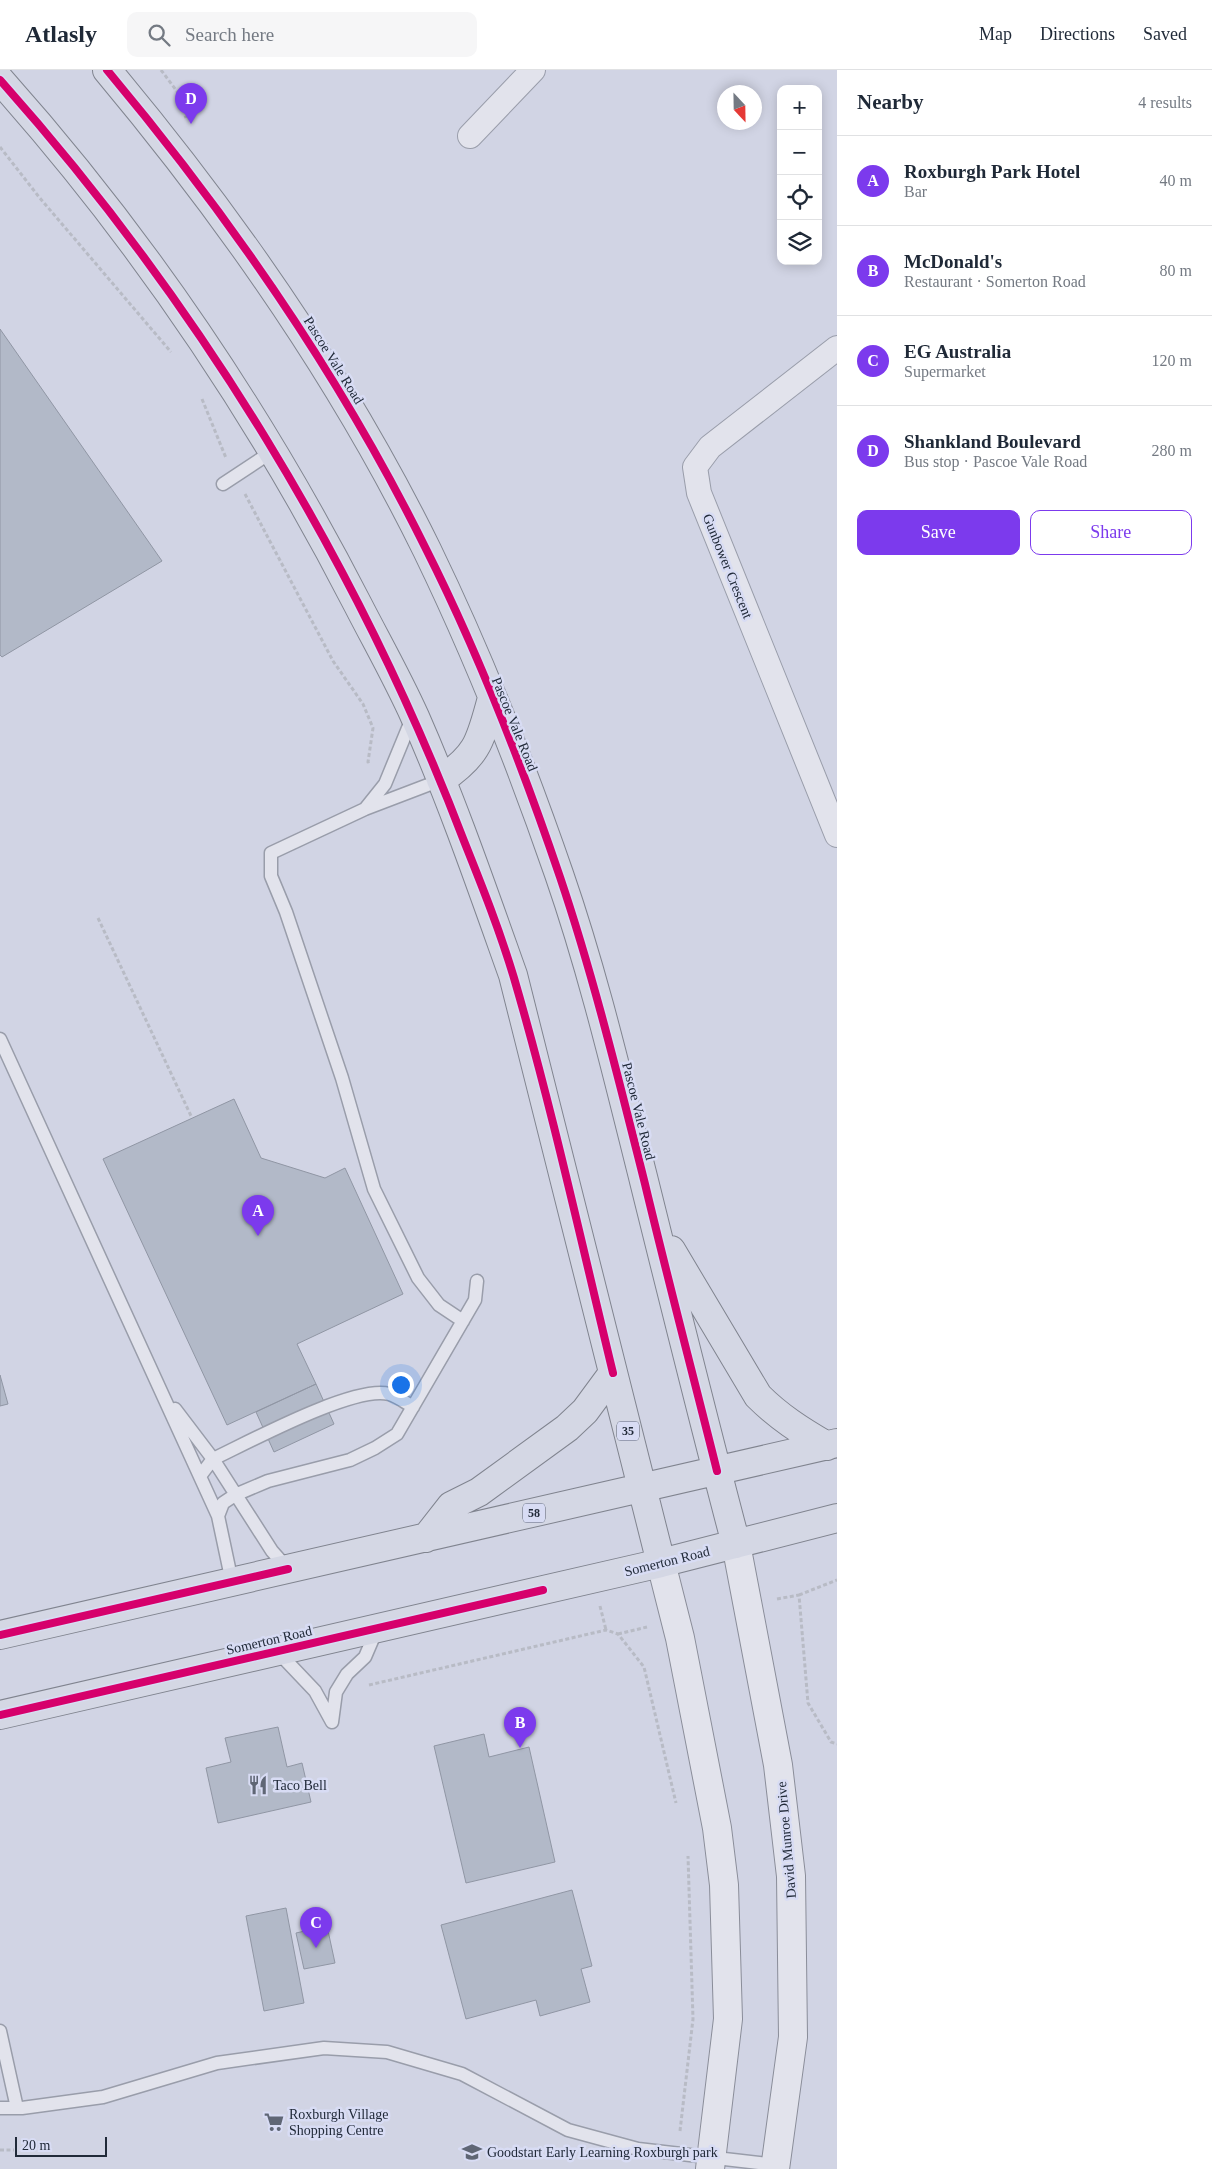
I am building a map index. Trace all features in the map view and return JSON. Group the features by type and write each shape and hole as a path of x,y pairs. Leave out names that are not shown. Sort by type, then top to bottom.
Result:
{"main road":[{"name":"Pascoe Vale Road","path":"107,70 222,218 316,353 373,449 426,547 471,646 560,876 593,981 736,1544"},
{"name":"35","path":"0,80 126,234 218,365 273,451 322,534 414,714 441,780 513,975 661,1563"},
{"path":"441,780 473,754 483,730 492,698"},
{"path":"654,1220 758,1396 777,1414 796,1428 832,1444"},
{"path":"426,1538 452,1506 479,1492 567,1428 595,1399 613,1373"},
{"name":"58","path":"0,1635 832,1444"},
{"name":"Somerton Road","path":"0,1715 661,1563 837,1518"}],"street":[{"path":"470,136 533,70"},
{"name":"Gunbower Crescent","path":"837,348 710,447 695,467 699,493 837,835"},
{"name":"David Munroe Drive","path":"736,1544 778,1765 791,1876 793,2037 776,2167"},
{"path":"661,1563 680,1638 716,1828 724,1885 728,2019 711,2164"}],"lane":[{"path":"223,484 273,451"},
{"path":"365,809 384,784 414,714"},
{"path":"441,780 365,809 271,853 271,876 286,912 342,1078 374,1189 418,1278 439,1305 463,1321"},
{"path":"0,1039 218,1516 232,1582"},
{"path":"218,1516 223,1502 235,1495 268,1481 350,1460 375,1448 397,1434 475,1300 477,1281"},
{"path":"161,1391 213,1459 272,1551 288,1569"},
{"path":"200,1476 213,1459 343,1399 367,1394 389,1394 413,1407"},
{"path":"277,1650 315,1691 332,1722 336,1692 347,1674 365,1657 378,1628"},
{"path":"0,2031 17,2108"},
{"path":"0,2108 17,2108 103,2097 217,2063 324,2048 387,2052 462,2074 568,2130 638,2149 711,2164 776,2167"}],"path":[{"path":"161,70 191,110 184,116 191,124"},
{"path":"0,147 44,204 176,359"},
{"path":"197,391 235,476 333,661 363,704 373,728 368,762 397,757"},
{"path":"98,918 192,1118"},
{"path":"776,1599 799,1595 837,1580"},
{"path":"799,1595 808,1702 831,1742 837,1744"},
{"path":"600,1603 606,1630"},
{"path":"336,1692 606,1630 618,1634 650,1627"},
{"path":"618,1634 644,1667 676,1803"},
{"path":"680,2131 693,2019 688,1856"},
{"path":"0,2150 14,2150"}],"building":[{"path":"0,329 162,561 2,657 0,655"},
{"path":"234,1099 261,1158 325,1178 345,1168 403,1294 297,1344 316,1384 227,1425 103,1159"},
{"path":"0,1375 8,1404 0,1406"},
{"path":"316,1384 334,1424 274,1452 256,1412"},
{"name":"Taco Bell","path":"278,1727 287,1767 302,1763 311,1802 218,1823 206,1768 231,1762 225,1738"},
{"path":"484,1734 489,1757 529,1747 555,1862 466,1883 434,1746"},
{"path":"572,1890 592,1966 581,1969 590,2002 540,2016 536,2000 466,2019 441,1925"},
{"path":"286,1908 304,2003 264,2011 246,1916"},
{"path":"327,1926 335,1963 304,1969 296,1933"}],"cycle path":[{"path":"107,70 197,182 280,299 319,359 392,483 444,586 481,668 531,794 584,953 616,1068 717,1471"},
{"path":"0,80 72,165 141,253 206,345 266,439 323,537 375,636 422,738 509,960 554,1125 613,1373"},
{"path":"0,1635 288,1569"},
{"path":"0,1715 543,1590"}],"place":[{"name":"Shankland Boulevard","path":"191,124"},
{"name":"Roxburgh Park Hotel","path":"258,1236"},
{"name":"McDonald's","path":"520,1748"},
{"name":"Taco Bell","path":"258,1785"},
{"name":"EG Australia","path":"316,1948"},
{"name":"Roxburgh Village Shopping Centre","path":"274,2122"},
{"name":"Goodstart Early Learning Roxburgh park","path":"472,2152"}]}
